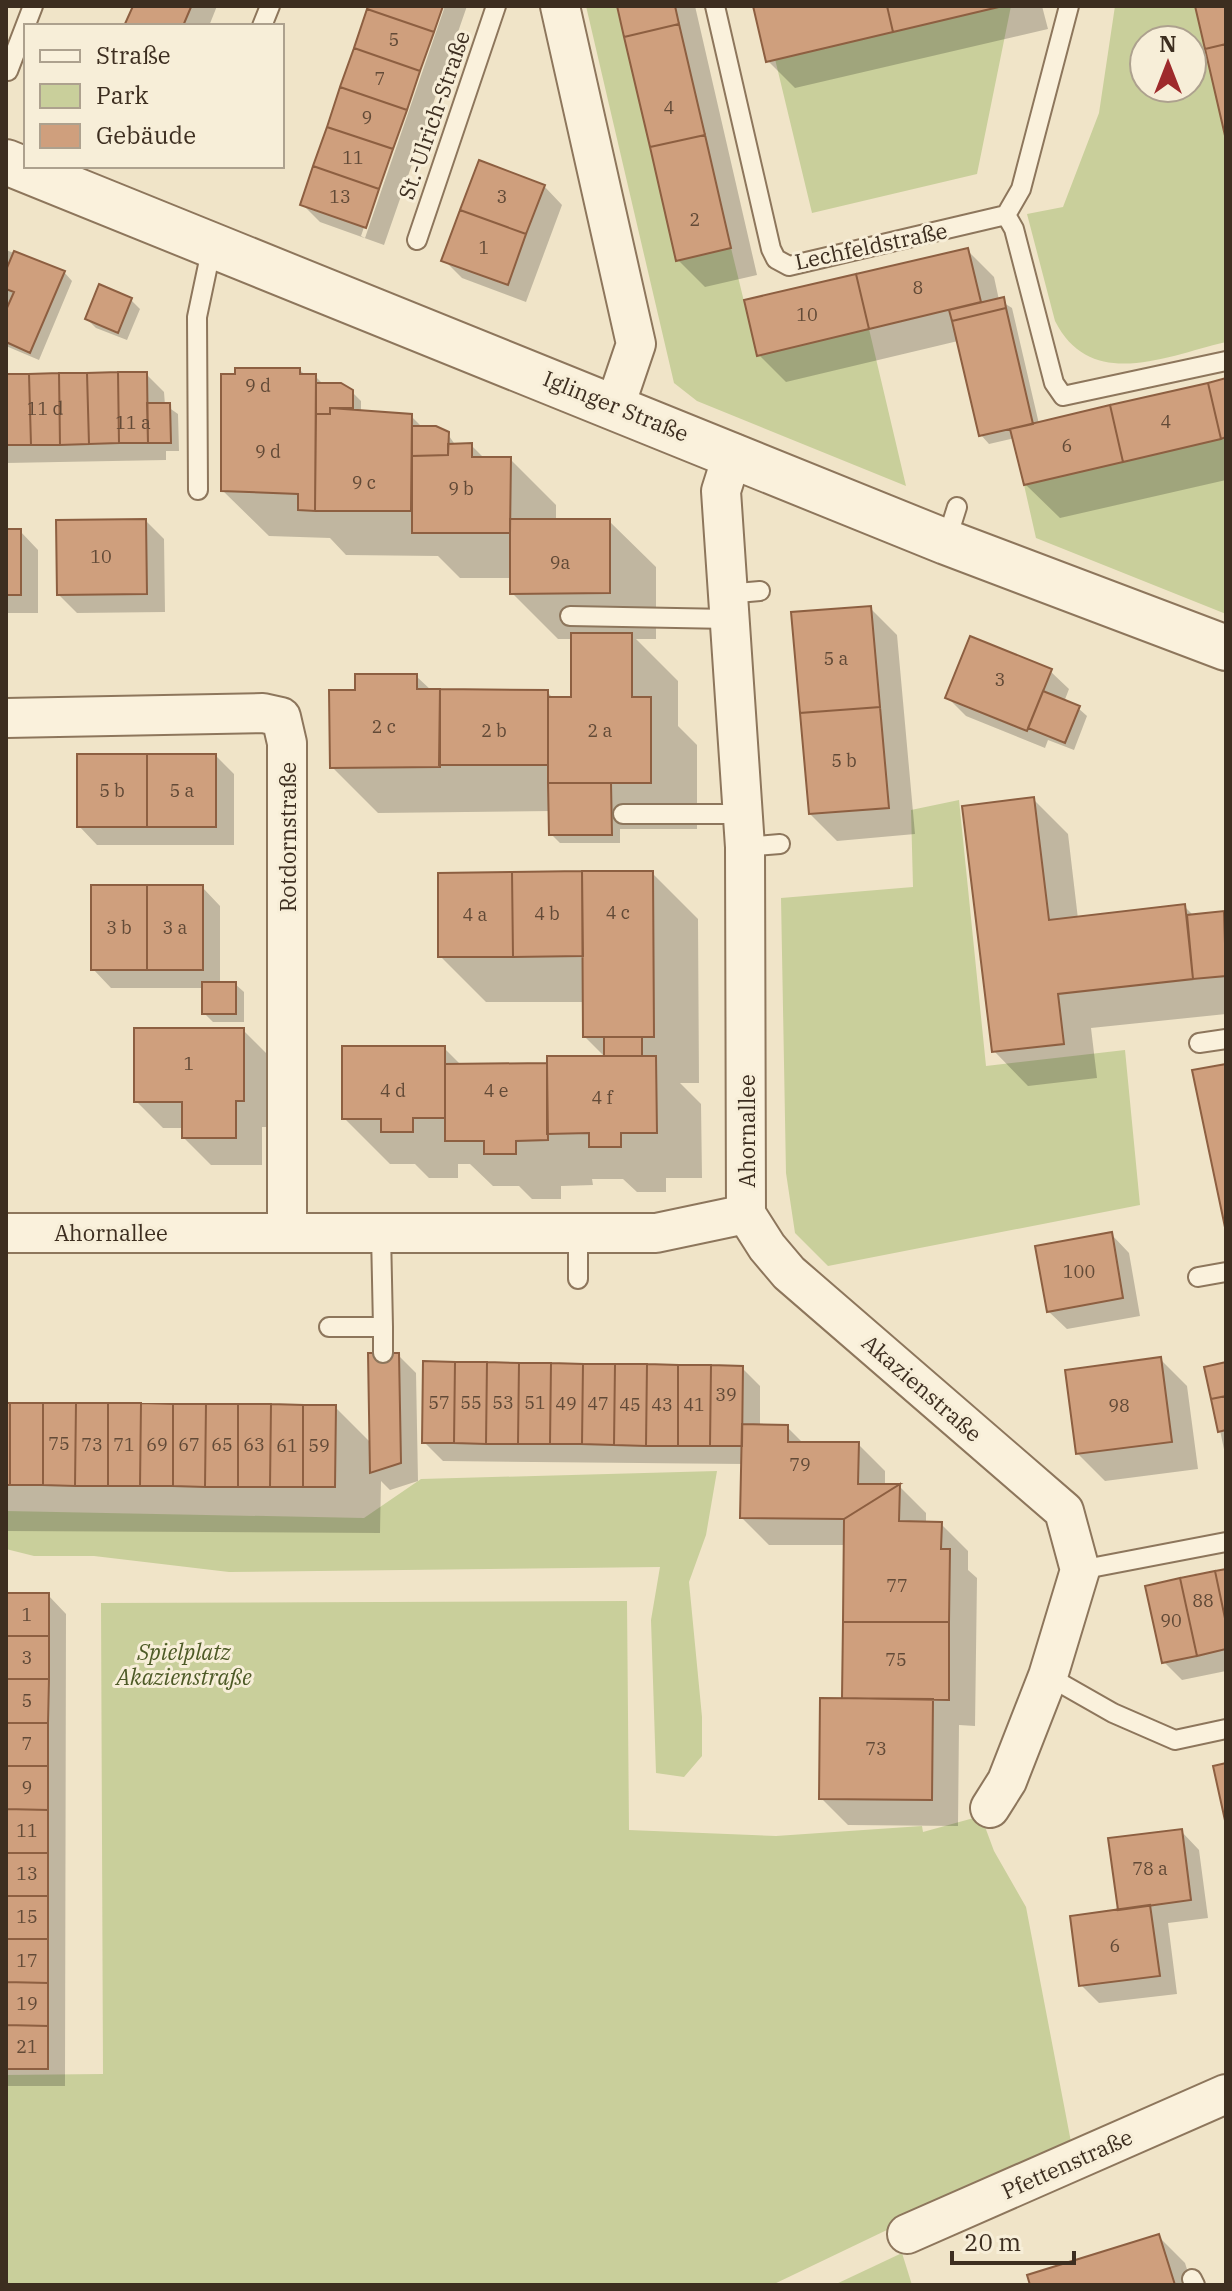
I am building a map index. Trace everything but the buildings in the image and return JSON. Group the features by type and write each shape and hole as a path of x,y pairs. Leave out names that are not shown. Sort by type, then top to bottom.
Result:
{"street":[{"path":"560,6 636,344 615,406"},
{"name":"Iglinger Straße","path":"6,162 733,453 952,524 1226,648"},
{"name":"Ahornallee","path":"6,1233 656,1233 746,1214 756,835 738,602 721,491 733,453"},
{"name":"Rotdornstraße","path":"6,718 263,713 281,717 287,743 287,1233"},
{"name":"Akazienstraße","path":"746,1214 767,1247 789,1273 1064,1511 1080,1570"},
{"path":"990,1808 1007,1781 1048,1676 1080,1570"},
{"name":"Pfettenstraße","path":"907,2234 1226,2094"}],"lane":[{"name":"St.-Ulrich-Straße","path":"417,240 496,6"},
{"name":"Lechfeldstraße","path":"715,6 776,259 795,266 1006,215"},
{"path":"1069,6 1021,189 1006,215 1014,229 1054,383 1063,396 1226,361"},
{"path":"8,71 24,29"},
{"path":"198,490 197,317 212,246"},
{"path":"570,616 738,602"},
{"path":"623,814 756,835"},
{"path":"1199,1043 1226,1039"},
{"path":"381,1233 383,1353"},
{"path":"578,1233 578,1279"},
{"path":"1198,1277 1226,1272"},
{"path":"329,1327 383,1327"},
{"path":"1080,1570 1226,1542"},
{"path":"1048,1676 1113,1713 1175,1740 1226,1729"}],"green space":[{"path":"586,6 617,6 676,260 731,248 757,355 869,329 906,486 697,401 674,383"},
{"path":"1011,6 977,174 812,213 775,59"},
{"path":"1115,6 1195,6 1199,24 1128,24 1128,104 1208,104 1208,62 1226,140 1226,342 1132,363 1109,363 1088,356 1070,343 1055,321 1027,214 1063,207 1099,113"},
{"path":"1226,437 1226,614 1036,538 1024,485"},
{"path":"959,800 986,1066 1125,1050 1140,1205 828,1266 795,1233 786,1173 781,898 913,887 911,810"},
{"path":"717,1471 706,1535 689,1582 702,1717 702,1756 684,1777 656,1773 651,1620 660,1567 229,1572 94,1556 34,1556 6,1549 6,1511 364,1518 421,1479"},
{"name":"Spielplatz Akazienstraße","path":"627,1601 629,1830 776,1836 922,1826 923,1832 981,1816 994,1851 1026,1907 1071,2142 772,2285 6,2285 6,2075 103,2074 101,1603"},
{"path":"902,2253 912,2285 834,2285"}]}
